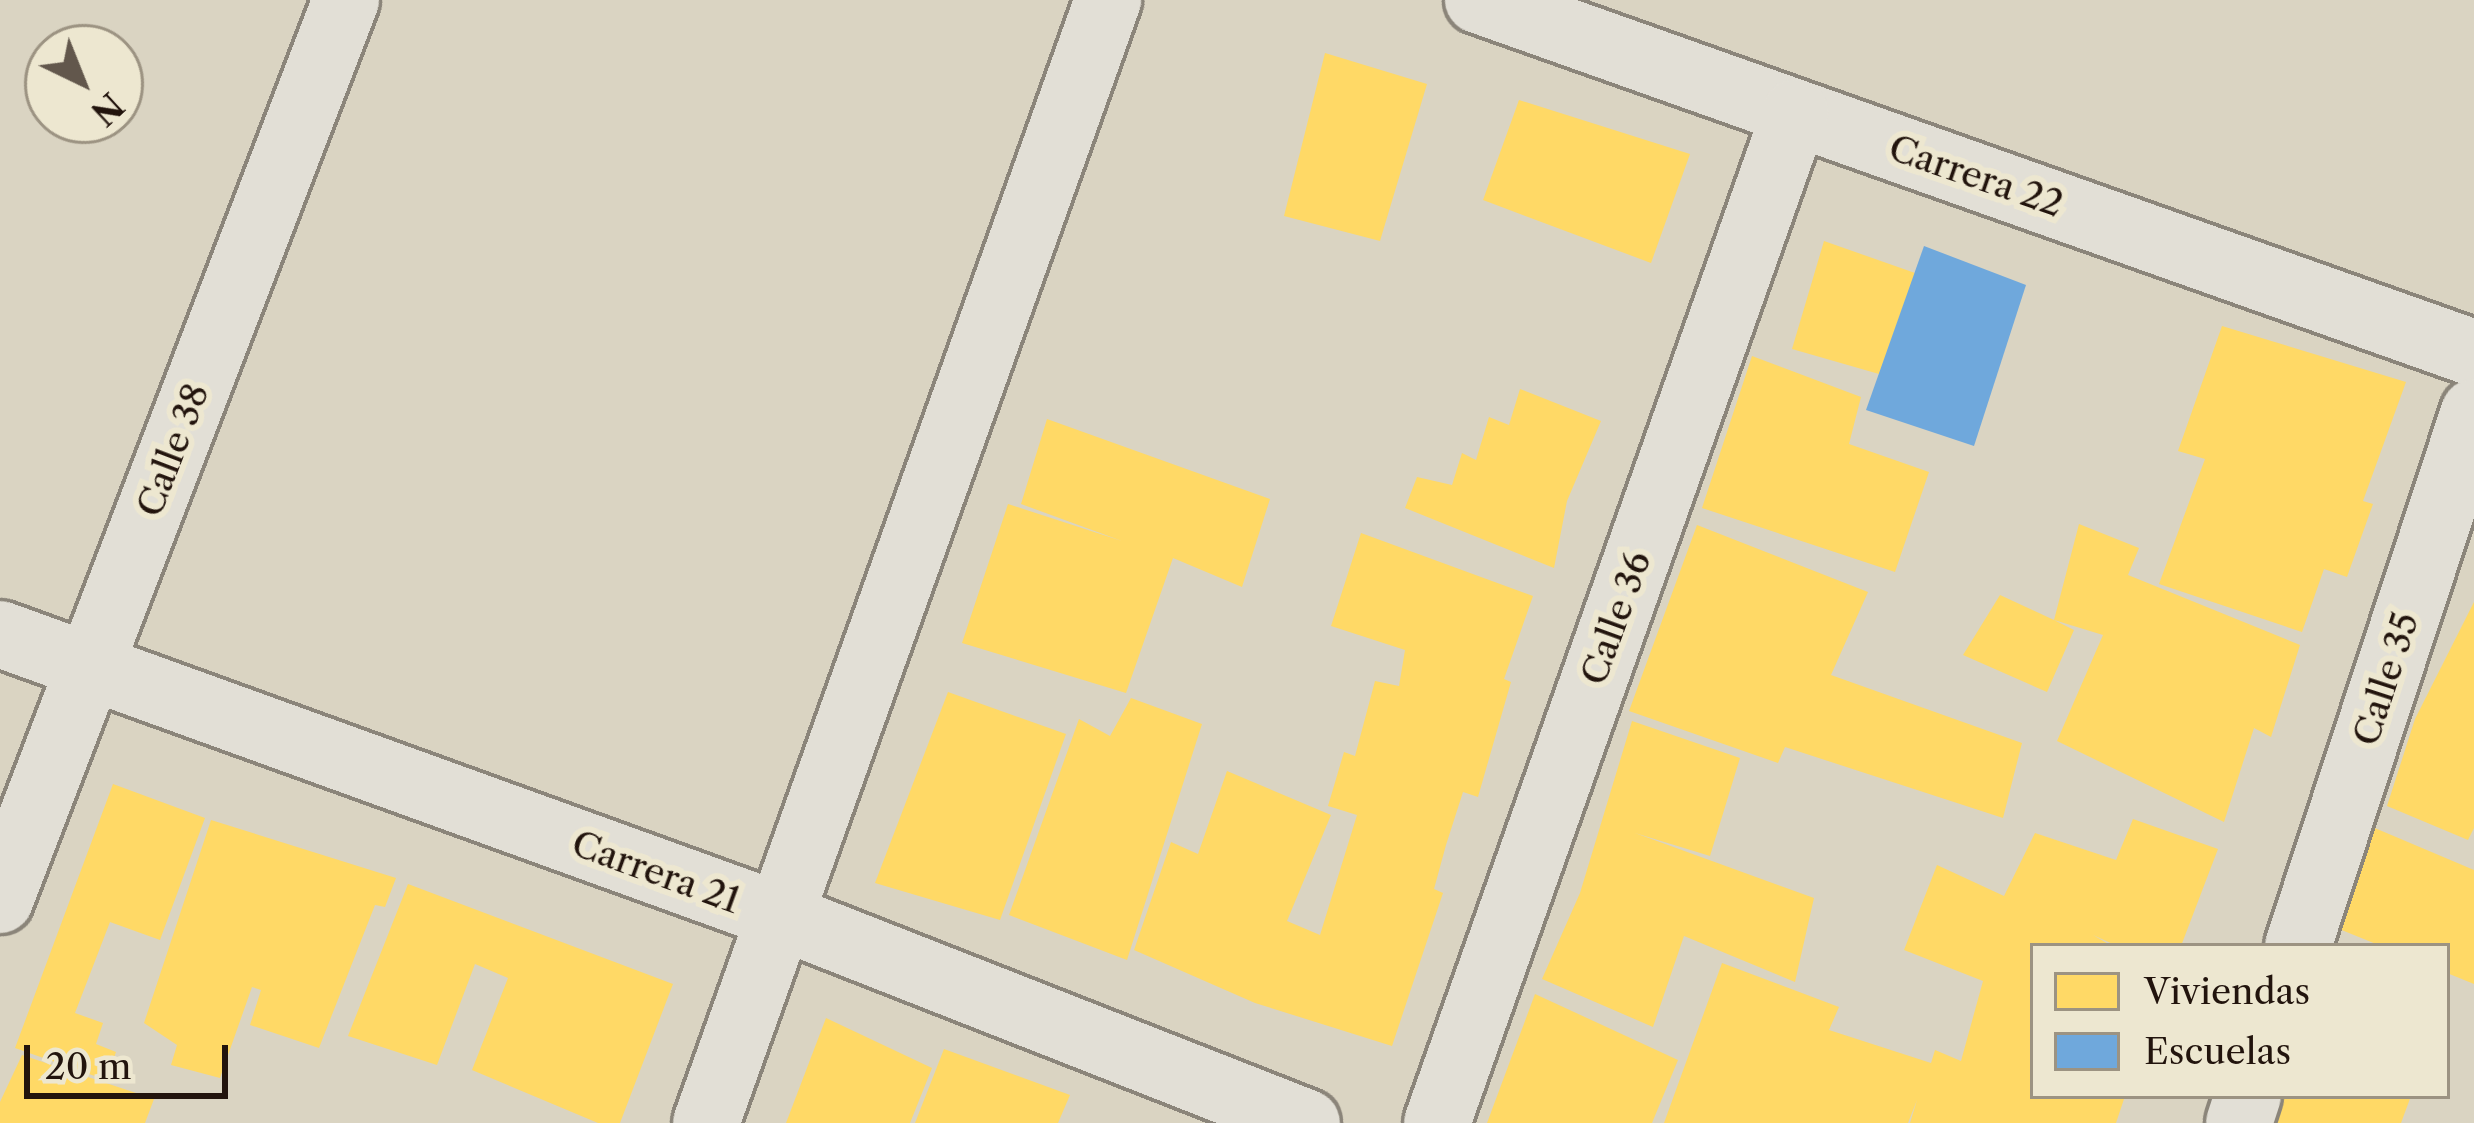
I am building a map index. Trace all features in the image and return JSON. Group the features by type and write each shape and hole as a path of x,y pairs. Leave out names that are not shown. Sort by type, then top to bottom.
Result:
{"street":[{"name":"Calle 38","path":"0,900 346,0"},
{"path":"706,1123 1108,0"},
{"name":"Carrera 22","path":"1478,0 2474,352"},
{"name":"Calle 36","path":"1437,1123 1795,112"},
{"name":"Calle 35","path":"2299,943 2474,412"},
{"name":"Carrera 21","path":"0,634 88,670 780,916 1307,1123"}],"building: Viviendas":[{"path":"1325,53 1427,84 1380,241 1284,216"},
{"path":"1519,100 1690,154 1651,263 1483,200"},
{"path":"1824,241 1915,273 1879,374 1792,349"},
{"path":"2222,326 2406,382 2363,501 2373,504 2347,577 2324,569 2302,632 2159,584 2205,459 2178,451"},
{"path":"1752,356 1861,397 1849,444 1929,472 1895,572 1702,508"},
{"path":"1520,389 1601,421 1567,501 1554,568 1405,508 1417,477 1452,485 1462,453 1476,460 1489,417 1509,425"},
{"path":"1047,419 1270,499 1242,587 1173,558 1126,693 962,643 1008,504 1122,541 1021,504"},
{"path":"2079,524 2139,548 2128,575 2300,645 2271,737 2254,728 2224,822 2057,741 2103,635 2054,620"},
{"path":"1697,525 1868,592 1831,675 2022,743 2003,818 1785,747 1778,763 1629,711"},
{"path":"1361,533 1533,596 1504,679 1511,682 1478,797 1463,792 1446,845 1434,889 1443,893 1392,1046 1255,1003 1134,950 1171,842 1198,854 1227,771 1331,815 1287,921 1320,935 1357,815 1328,806 1344,752 1355,756 1375,681 1399,686 1405,650 1331,626"},
{"path":"2000,595 2074,630 2047,692 1963,655"},
{"path":"2474,602 2474,828 2468,840 2387,806 2415,719"},
{"path":"948,692 1066,734 1000,920 875,883"},
{"path":"1131,698 1202,724 1127,960 1009,915 1079,719 1110,736"},
{"path":"1632,721 1740,758 1710,856 1635,833 1814,898 1795,982 1684,936 1653,1027 1542,979 1580,893"},
{"path":"113,784 205,818 160,940 110,922 75,1013 103,1023 96,1044 116,1052 106,1080 15,1048"},
{"path":"2344,815 2474,870 2474,984 2450,974 2450,943 2374,943 2312,918"},
{"path":"2133,819 2218,849 2182,943 2110,943 2093,935 2107,943 2030,943 2030,1099 2124,1099 2116,1123 1910,1123 1917,1100 1908,1123 1664,1123 1722,963 1839,1007 1829,1030 1931,1063 1935,1050 1961,1061 1983,981 1904,950 1937,865 2004,896 2035,833 2116,860"},
{"path":"211,820 396,878 385,907 375,905 319,1048 250,1025 261,990 252,987 220,1078 171,1065 177,1045 144,1023"},
{"path":"408,884 673,984 620,1123 598,1123 472,1070 508,978 475,964 437,1065 348,1036"},
{"path":"1535,994 1678,1060 1652,1123 1487,1123"},
{"path":"826,1018 932,1068 910,1123 786,1123"},
{"path":"944,1049 1070,1095 1058,1123 915,1123"},
{"path":"22,1055 154,1099 145,1123 0,1123 0,1102"},
{"path":"2256,1099 2410,1099 2401,1123 2248,1123"}],"building: Escuelas":[{"path":"1924,246 2026,285 1974,446 1866,410"}]}
